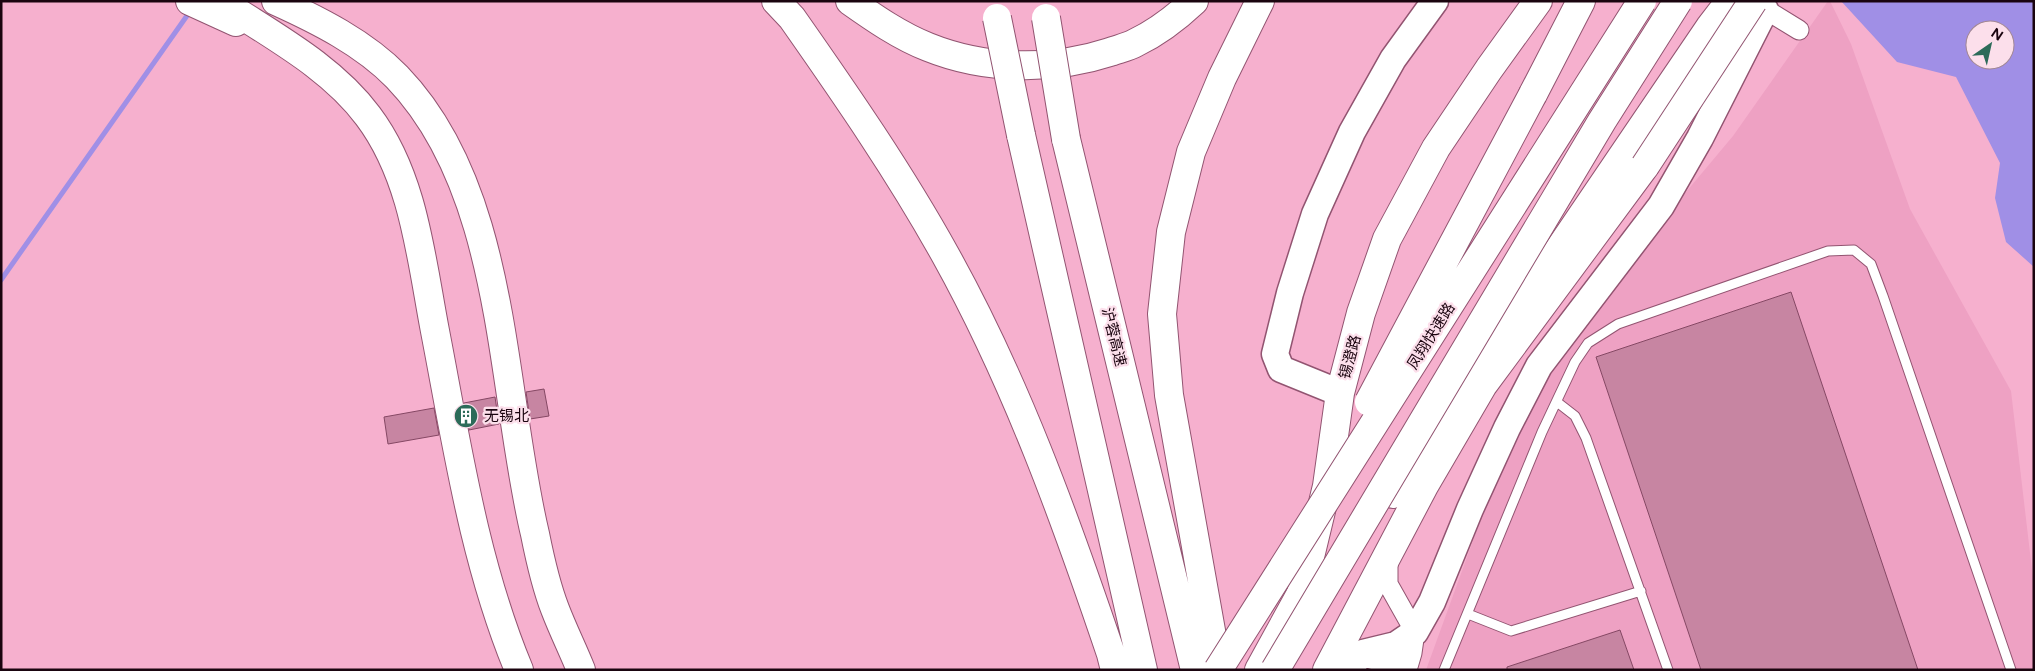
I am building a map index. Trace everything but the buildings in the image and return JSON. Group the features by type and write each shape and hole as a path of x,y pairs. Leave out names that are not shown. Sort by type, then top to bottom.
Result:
{"main road":[{"path":"190,1 289,47"},
{"path":"220,1 320,68 347,91 369,117 398,170 418,241 480,555 501,627 519,670"},
{"path":"276,1 311,17 355,44 396,77 427,115 454,160 474,210 487,261 534,533 554,608 581,670"},
{"path":"776,1 792,18 872,132 947,256 1011,387 1066,520 1115,670"},
{"path":"850,1 882,24 928,47 978,62 1034,66 1085,60 1135,44 1180,14 1194,1"},
{"path":"1212,668 1169,396 1162,314 1172,232 1191,152 1222,78 1260,1"},
{"path":"1340,393 1281,369 1275,354 1290,293 1315,214 1352,132 1392,59 1435,1"},
{"name":"锡澄路","path":"1277,670 1304,588 1327,486 1340,393 1361,313 1387,239 1436,148 1538,1"},
{"path":"1263,599 1581,1"},
{"name":"凤翔快速路","path":"1212,668 1263,599 1642,1"},
{"path":"1277,670 1602,121 1678,1"},
{"path":"1294,640 1710,27 1730,1"},
{"path":"1327,670 1388,554 1483,384 1645,166 1757,4"},
{"path":"1355,661 1396,645 1415,632 1432,602 1470,509 1507,428 1540,366 1661,206 1700,138 1757,4"},
{"path":"995,9 1021,135 1143,670"},
{"name":"沪蓉高速","path":"1045,10 1066,139 1212,668"},
{"path":"1259,670 1304,588"},
{"path":"501,627 538,670"},
{"path":"1355,661 1390,661 1394,670"}],"street":[{"path":"1757,4 1799,30"},
{"path":"1388,554 1388,584 1415,632 1407,670"}],"lane":[{"path":"1444,670 1542,432 1575,362 1588,343 1618,324 1828,251 1854,250 1871,264 1883,296 2011,670"},
{"path":"1557,402 1575,416 1586,438 1668,670"},
{"path":"1468,614 1511,631 1641,591"}],"shaded area":[{"path":"1828,1 1830,1 1851,44 1910,209 2011,391 2034,587 2034,670 1426,670 1511,436 1553,354 1598,297 1733,136"},
{"path":"1841,1 2034,1 2034,267 2006,242 1995,198 2000,163 1956,77 1897,62"}],"waterway":[{"path":"1,280 191,10"}],"place":[{"name":"无锡北","path":"466,416"}]}
